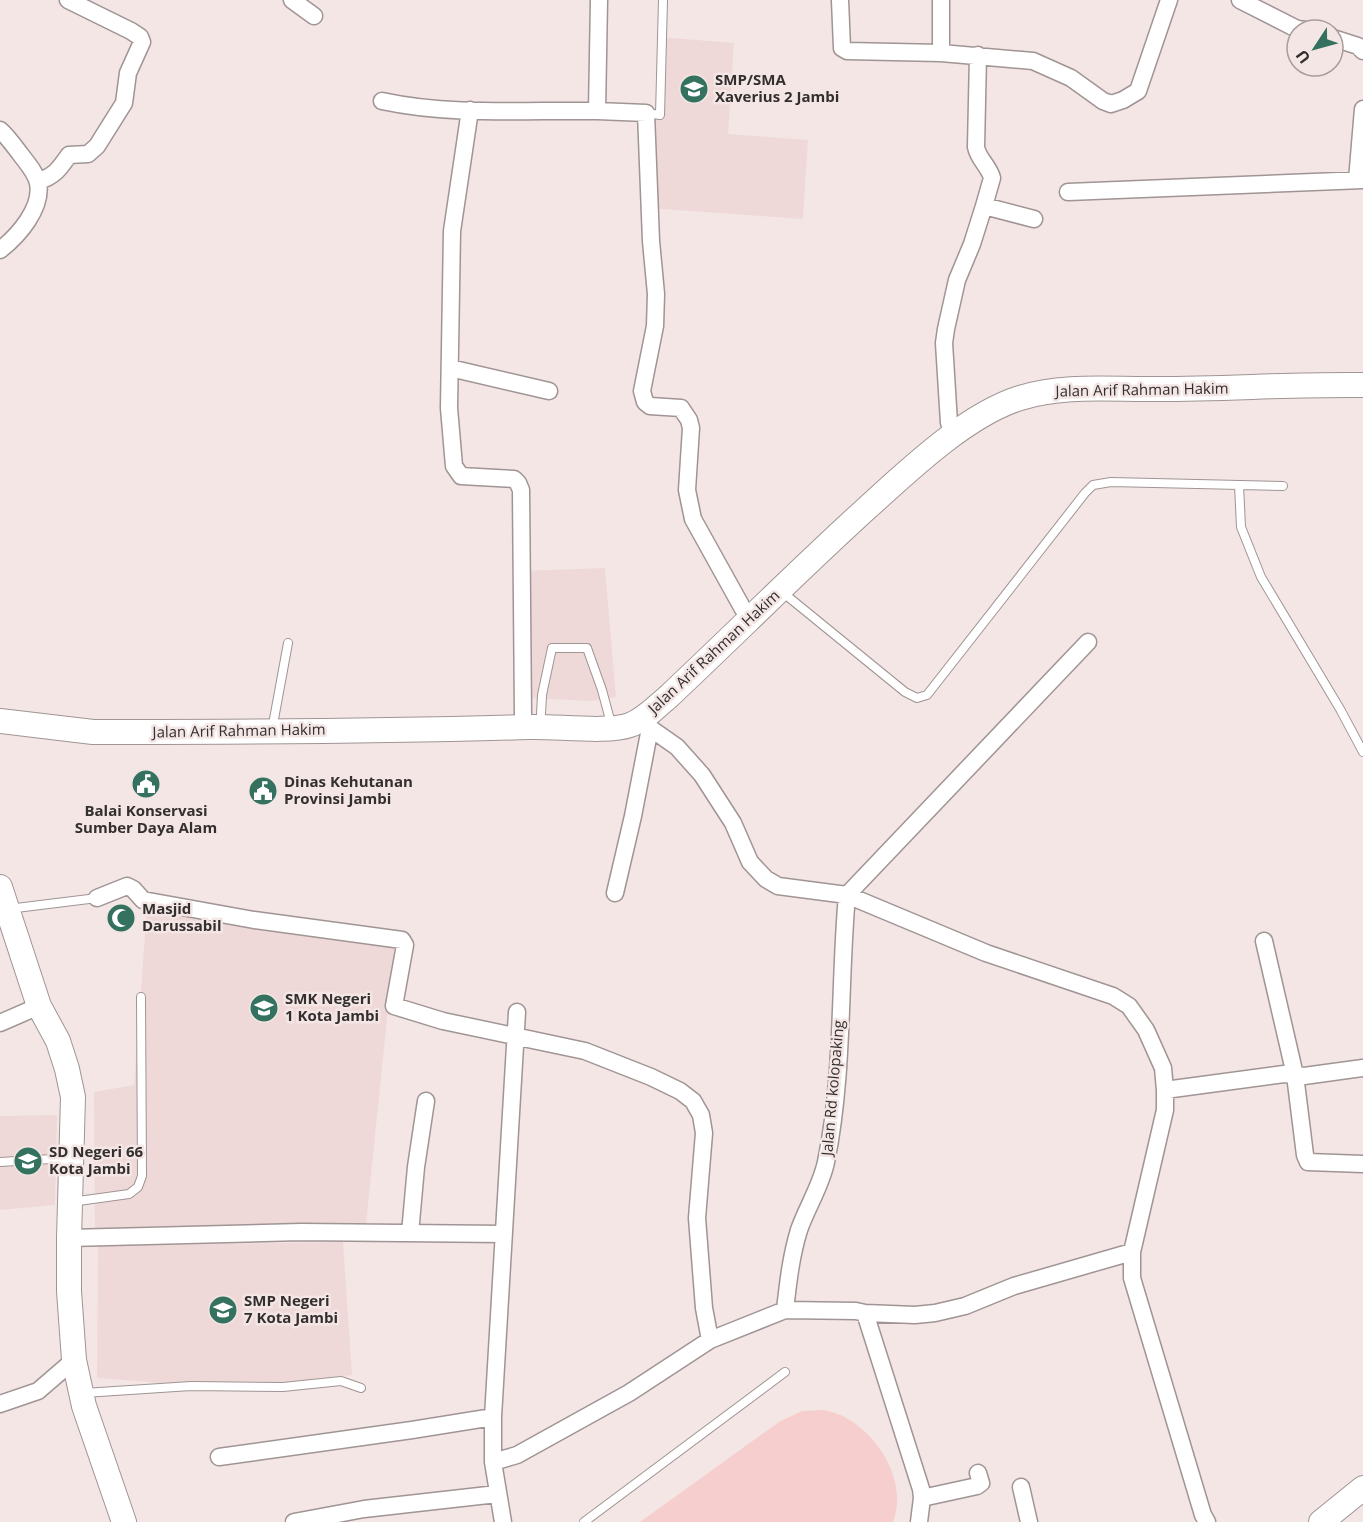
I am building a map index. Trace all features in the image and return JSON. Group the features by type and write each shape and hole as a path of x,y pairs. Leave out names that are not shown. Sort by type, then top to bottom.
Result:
{"main road":[{"name":"Jalan Arif Rahman Hakim","path":"0,709 94,720 535,719 609,722 629,726 646,723 667,698 776,586 902,461 966,410 989,397 1017,386 1046,380 1081,377 1362,382"},
{"name":"Jalan Arif Rahman Hakim","path":"609,722 635,709 743,609 776,586 909,470 973,420 994,408 1020,398 1047,392 1082,389 1158,389 1362,382"},
{"name":"Jalan Arif Rahman Hakim","path":"0,721 93,732 396,731 535,719"},
{"path":"4,898 39,1006 58,1041 73,1097 69,1291 74,1360 84,1406 124,1522"},
{"path":"1321,1522 1363,1488"}],"street":[{"path":"38,181 50,178 57,173 69,155 87,154 97,147 124,104 128,73 142,42 140,37 131,31 68,0"},
{"path":"292,0 314,16"},
{"path":"597,111 599,0"},
{"path":"840,0 841,41 842,48 847,51 941,52 1034,61 1071,78 1111,104 1138,91 1168,0"},
{"path":"941,0 941,52"},
{"path":"1240,0 1285,22"},
{"path":"1345,42 1358,46 1363,51"},
{"path":"949,423 944,343 946,329 957,280 972,244 992,178 986,165 977,154 976,147 978,55"},
{"path":"382,101 401,105 470,110 646,113 651,241 656,294 655,326 642,391 643,398 650,406 681,408 689,420 691,429 687,490 693,519 743,609"},
{"path":"1068,192 1360,180 1363,109"},
{"path":"470,110 452,231 449,408 454,466 460,476 466,478 514,479 518,483 535,719"},
{"path":"0,130 30,167 38,181 39,197 29,217 12,241 0,250"},
{"path":"984,206 1034,219"},
{"path":"450,369 549,391"},
{"path":"847,895 1088,642"},
{"path":"615,893 646,723 677,747 702,775 733,823 750,862 766,879 778,886 847,895 986,953 1113,996 1129,1006 1146,1030 1163,1068 1166,1110 1132,1252 1132,1278 1207,1522"},
{"path":"97,898 127,886 143,900 254,920 402,940 405,945 394,1006 443,1021 585,1051 680,1091 693,1101 701,1115 704,1132 697,1218 704,1308 710,1340"},
{"name":"Jalan Rd kolopaking","path":"785,1310 792,1256 800,1228 825,1165 829,1144 837,1070 842,950 847,895"},
{"path":"1264,942 1295,1075 1305,1155 1308,1162 1363,1164"},
{"path":"0,1023 39,1006"},
{"path":"503,1522 493,1462 493,1417 517,1012"},
{"path":"1165,1090 1284,1074 1304,1076 1363,1068"},
{"path":"410,1233 416,1167 426,1101"},
{"path":"69,1238 301,1232 504,1234"},
{"path":"493,1462 517,1455 629,1394 710,1340 785,1310 915,1315 934,1313 965,1306 1014,1286 1132,1252"},
{"path":"865,1313 922,1498 919,1522"},
{"path":"0,1404 38,1390 74,1360"},
{"path":"219,1457 493,1417"},
{"path":"922,1498 977,1486 981,1483 978,1473"},
{"path":"1021,1486 1029,1522"},
{"path":"294,1522 364,1509 497,1494"}],"lane":[{"path":"646,113 660,115 663,0"},
{"path":"776,586 905,692 917,698 927,695 1093,485 1111,482 1283,486"},
{"path":"1239,485 1241,527 1261,578 1340,709 1363,752"},
{"path":"274,719 288,643"},
{"path":"535,719 552,648 587,648 602,690 609,722"},
{"path":"4,898 97,898"},
{"path":"70,1202 129,1194 138,1187 142,1176 141,997"},
{"path":"0,1162 70,1158"},
{"path":"584,1522 785,1372"},
{"path":"81,1393 191,1386 283,1387 341,1381 361,1388"}],"shaded area":[{"name":"SMP/SMA Xaverius 2 Jambi","path":"660,37 734,43 728,134 808,140 803,219 649,208"},
{"path":"605,568 616,697 591,701 529,698 523,571"},
{"name":"SMK Negeri 1 Kota Jambi","path":"147,908 396,931 366,1224 173,1232 95,1232 94,1092 134,1085"},
{"name":"SD Negeri 66 Kota Jambi","path":"57,1115 55,1205 0,1210 0,1116"},
{"name":"SMP Negeri 7 Kota Jambi","path":"343,1242 352,1375 283,1383 161,1383 97,1378 98,1246"},
{"path":"824,1410 841,1415 858,1426 880,1449 894,1477 897,1492 897,1507 893,1522 640,1522 779,1422 802,1411"}],"place":[{"name":"SMP/SMA Xaverius 2 Jambi","path":"694,89"},
{"name":"Balai Konservasi Sumber Daya Alam","path":"146,784"},
{"name":"Dinas Kehutanan Provinsi Jambi","path":"263,791"},
{"name":"Masjid Darussabil","path":"121,918"},
{"name":"SMK Negeri 1 Kota Jambi","path":"264,1008"},
{"name":"SD Negeri 66 Kota Jambi","path":"28,1161"},
{"name":"SMP Negeri 7 Kota Jambi","path":"223,1310"}]}
